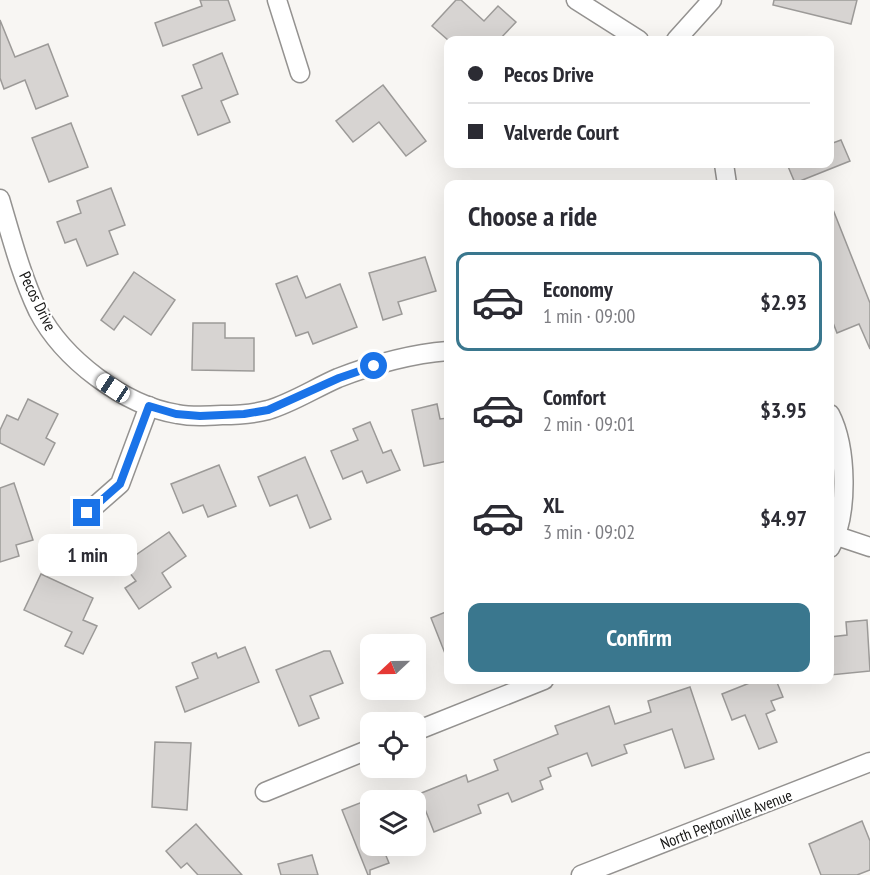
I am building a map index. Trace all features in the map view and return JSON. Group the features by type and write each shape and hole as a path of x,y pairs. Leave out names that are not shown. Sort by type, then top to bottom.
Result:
{"street":[{"path":"277,0 300,73"},
{"path":"576,0 633,36"},
{"path":"680,36 712,0"},
{"name":"Pecos Drive","path":"0,199 17,257 38,311 52,333 67,352 87,370 126,396 149,406 176,414 200,416 252,413 268,410 339,378 392,359 420,353 444,351"},
{"path":"87,513 120,484 149,406"},
{"path":"834,423 837,429 844,490 834,537"},
{"path":"834,542 870,547"},
{"path":"426,727 534,684"},
{"path":"265,792 360,753"},
{"name":"North Peytonville Avenue","path":"581,875 870,762"}],"building":[{"path":"200,0 228,0 235,20 163,46 155,23 202,6"},
{"path":"456,0 461,0 484,21 498,6 516,22 503,36 444,36 432,26"},
{"path":"774,0 857,0 851,24 773,5"},
{"path":"0,20 15,57 48,44 68,96 36,109 25,80 4,89 0,78"},
{"path":"222,53 238,94 221,101 230,122 198,135 182,96 202,88 193,65"},
{"path":"383,85 426,141 406,156 379,122 353,142 336,121"},
{"path":"71,123 88,167 49,182 32,138"},
{"path":"841,140 850,161 834,167 834,143"},
{"path":"789,168 832,168 802,180 794,180"},
{"path":"111,188 125,225 109,231 118,254 87,266 76,239 65,243 57,222 81,213 77,201"},
{"path":"834,212 870,303 870,349 859,324 837,333 834,325"},
{"path":"425,257 436,291 398,302 402,314 383,320 369,273"},
{"path":"134,272 175,300 151,335 124,316 114,330 101,320"},
{"path":"297,276 306,298 340,284 357,327 313,344 308,332 296,336 276,284"},
{"path":"193,323 225,323 225,338 254,338 254,371 192,370"},
{"path":"28,399 58,414 46,438 55,443 44,465 0,443 0,430 7,415 18,420"},
{"path":"437,404 440,419 444,418 444,462 424,466 412,410"},
{"path":"370,422 383,453 391,450 400,470 367,483 362,471 343,479 331,451 358,440 353,429"},
{"path":"305,457 331,519 310,528 297,495 270,506 258,477"},
{"path":"219,465 236,506 208,517 203,505 183,513 171,484"},
{"path":"14,483 33,540 16,545 19,556 0,562 0,488"},
{"path":"169,532 186,556 162,573 171,587 139,609 125,588 136,581 123,564"},
{"path":"41,574 93,598 83,620 97,626 83,654 65,646 72,632 24,610"},
{"path":"444,613 444,651 431,618"},
{"path":"867,620 870,671 834,675 834,637 847,635 846,622"},
{"path":"245,647 259,682 185,712 176,687 198,678 192,663 216,653 218,658"},
{"path":"324,651 330,651 343,683 310,696 319,718 299,726 276,670"},
{"path":"747,684 778,684 783,697 771,701 775,710 766,714 777,742 759,749 745,715 732,720 722,694"},
{"path":"690,687 714,759 685,768 672,729 624,745 627,753 592,766 587,753 548,768 551,776 540,781 543,789 512,802 508,793 478,805 481,813 434,832 426,812 426,791 466,775 468,782 498,770 494,760 558,734 555,726 609,706 615,724 651,712 648,701"},
{"path":"155,742 191,743 187,810 152,807"},
{"path":"360,803 360,855 342,810"},
{"path":"862,821 870,841 870,870 857,875 821,875 809,844"},
{"path":"196,824 242,875 198,875 187,863 181,868 166,851"},
{"path":"312,855 318,875 281,875 278,864"},
{"path":"360,856 386,856 389,863 370,870 370,875"}],"route":[{"path":"87,513 120,484 149,406 176,414 200,416 244,414 268,410 339,378 374,366"}]}
